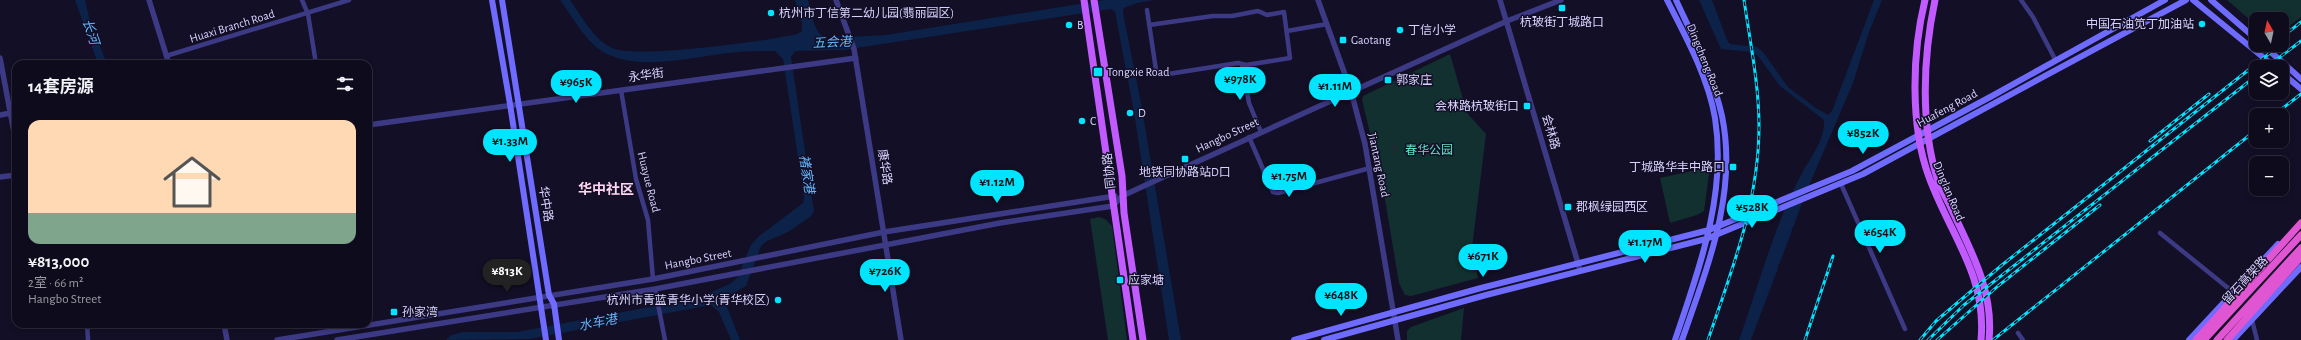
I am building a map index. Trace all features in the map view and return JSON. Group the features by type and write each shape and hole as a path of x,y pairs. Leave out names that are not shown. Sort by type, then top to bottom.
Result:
{"highway":[{"path":"2196,340 2301,223"},
{"name":"留石高架路","path":"2204,340 2301,235"},
{"name":"留石高架路","path":"2217,340 2301,248"},
{"path":"2227,340 2301,257"}],"main road":[{"name":"华中路","path":"492,0 510,104 546,339"},
{"name":"华中路","path":"502,0 549,295 554,304 559,337"},
{"name":"同协路","path":"1084,0 1133,340"},
{"name":"同协路","path":"1094,0 1122,176 1122,196 1144,340"},
{"name":"Dingcheng Road","path":"1667,0 1706,85 1715,117 1718,148 1717,183 1709,230 1675,340"},
{"name":"Dingcheng Road","path":"1676,0 1711,81 1722,114 1727,157 1726,184 1720,225 1682,340"},
{"name":"Dinglan Road","path":"1925,0 1916,65 1915,89 1920,145 1928,177 1967,257 1977,284 1983,320 1981,340"},
{"name":"Dinglan Road","path":"1935,0 1926,55 1928,141 1938,181 1981,271 1989,303 1989,340"},
{"name":"Huafeng Road","path":"1294,340 1394,312 1709,230 1852,171 1928,131 2165,0"},
{"name":"Huafeng Road","path":"1324,340 1580,270 1706,239 1808,199 1928,141 2186,0"},
{"path":"2193,0 2266,60"},
{"path":"2211,0 2249,32"},
{"path":"2271,52 2301,79"},
{"path":"2289,79 2301,89"},
{"path":"2189,340 2266,255 2301,223"},
{"path":"2233,340 2301,266"}],"street":[{"path":"149,0 167,60"},
{"path":"302,0 307,13 315,60"},
{"name":"Huaxi Branch Road","path":"166,56 349,0"},
{"name":"康华路","path":"836,0 851,38 856,58 887,244 900,340"},
{"name":"Jiantang Road","path":"1318,0 1351,91 1370,168 1398,340"},
{"name":"会林路","path":"1500,0 1580,270"},
{"name":"Hangbo Street","path":"337,340 541,306 655,289 763,267 1000,223 1113,206 1122,196 1138,188 1506,21 1561,0"},
{"path":"2021,0 2033,17 2056,61"},
{"path":"1147,10 1149,24 1156,70 1162,75 1238,63 1242,64 1290,58 1284,12 1267,15 1258,11 1232,16 1213,16 1149,24"},
{"path":"1287,31 1327,24"},
{"path":"0,58 12,109"},
{"name":"永华街","path":"372,124 510,104 856,58"},
{"path":"1242,64 1249,103 1261,132"},
{"name":"Huayue Road","path":"620,90 636,179 648,220 653,279"},
{"path":"0,115 12,113"},
{"path":"1249,137 1273,192 1278,193 1370,168"},
{"path":"0,177 12,176"},
{"path":"1841,184 1905,330"},
{"name":"Hangbo Street","path":"372,324 653,279 884,232 1112,196 1122,196"},
{"path":"2160,234 2233,292"},
{"path":"655,289 665,340"},
{"path":"2252,320 2257,340"},
{"path":"87,328 88,340"},
{"path":"225,328 227,340"},
{"name":"Hangbo Street","path":"277,340 349,328"},
{"path":"2018,333 2024,340"}],"green space":[{"path":"2227,0 2301,0 2301,17 2289,26 2289,12 2249,12 2249,19"},
{"name":"春华公园","path":"1450,54 1467,113 1486,134 1472,248 1478,278 1411,296 1405,295 1399,283 1382,182 1362,100 1363,96"},
{"path":"1710,167 1704,211 1697,215 1670,223 1660,178"},
{"path":"1099,217 1105,219 1112,226 1127,340 1108,340 1090,219"},
{"path":"1464,308 1461,340 1407,340 1407,331 1411,327"}],"water":[{"name":"长河","path":"75,0 85,0 90,21 105,60 97,60"},
{"path":"560,0 570,0 588,27 605,44 612,48 625,51 647,51 702,48 759,41 797,34 802,31 802,24 795,0 808,0 816,28 822,36 827,38 886,35 1104,0 1153,0 1137,3 1124,8 1123,13 1141,103 1181,340 1169,340 1134,112 1115,12 1111,9 843,50 795,51 791,57 814,212 810,217 788,232 767,241 761,246 746,286 728,296 725,302 740,340 731,340 719,312 711,305 529,339 446,340 451,335 463,332 517,332 697,298 730,284 737,278 751,245 758,237 803,203 804,197 783,59 775,51 735,52 663,62 630,61 614,57 600,50 594,45 583,34"},
{"path":"1699,0 1712,0 1727,40 1730,44 1757,47 1763,52 1788,87 1828,115 1832,111 1874,0 1882,0 1869,32 1853,83 1805,195 1750,340 1739,340 1783,213 1792,192 1820,141 1824,127 1824,120 1780,86 1758,56 1751,52 1721,49"}],"waterway":[{"path":"1793,226 1797,214"},
{"path":"1779,263 1791,231"},
{"path":"1750,340 1777,269"}],"railway":[{"path":"1708,340 1735,261 1742,235 1749,208 1758,154 1758,95 1744,0"},
{"path":"2289,31 2301,22"},
{"path":"2276,60 2301,41"},
{"path":"1920,340 1936,321 2002,265 2271,52"},
{"path":"1928,340 1964,305 2249,81"},
{"path":"2150,141 2209,94"},
{"path":"2283,108 2301,94"},
{"path":"1993,340 2249,136"},
{"path":"1937,340 1998,286 2100,205"},
{"path":"1805,340 1833,256"}],"place":[{"name":"杭玻街丁城路口","path":"1562,8"},
{"name":"杭州市丁信第二幼儿园(翡丽园区)","path":"771,13"},
{"name":"中国石油笕丁加油站","path":"2202,24"},
{"name":"B","path":"1069,25"},
{"name":"丁信小学","path":"1400,30"},
{"name":"Gaotang","path":"1343,40"},
{"name":"Tongxie Road","path":"1098,72"},
{"name":"郭家庄","path":"1388,80"},
{"name":"会林路杭玻街口","path":"1527,106"},
{"name":"D","path":"1130,113"},
{"name":"C","path":"1082,121"},
{"name":"地铁同协路站D口","path":"1185,159"},
{"name":"丁城路华丰中路口","path":"1733,167"},
{"name":"郡枫绿园西区","path":"1568,207"},
{"name":"应家塘","path":"1120,280"},
{"name":"杭州市青蓝青华小学(青华校区)","path":"778,300"},
{"name":"孙家湾","path":"394,312"}],"district":[{"name":"华中社区","path":"606,190"}],"water label":[{"name":"五会港","path":"832,43"},
{"name":"褚家港","path":"806,174"},
{"name":"水车港","path":"598,323"}]}
